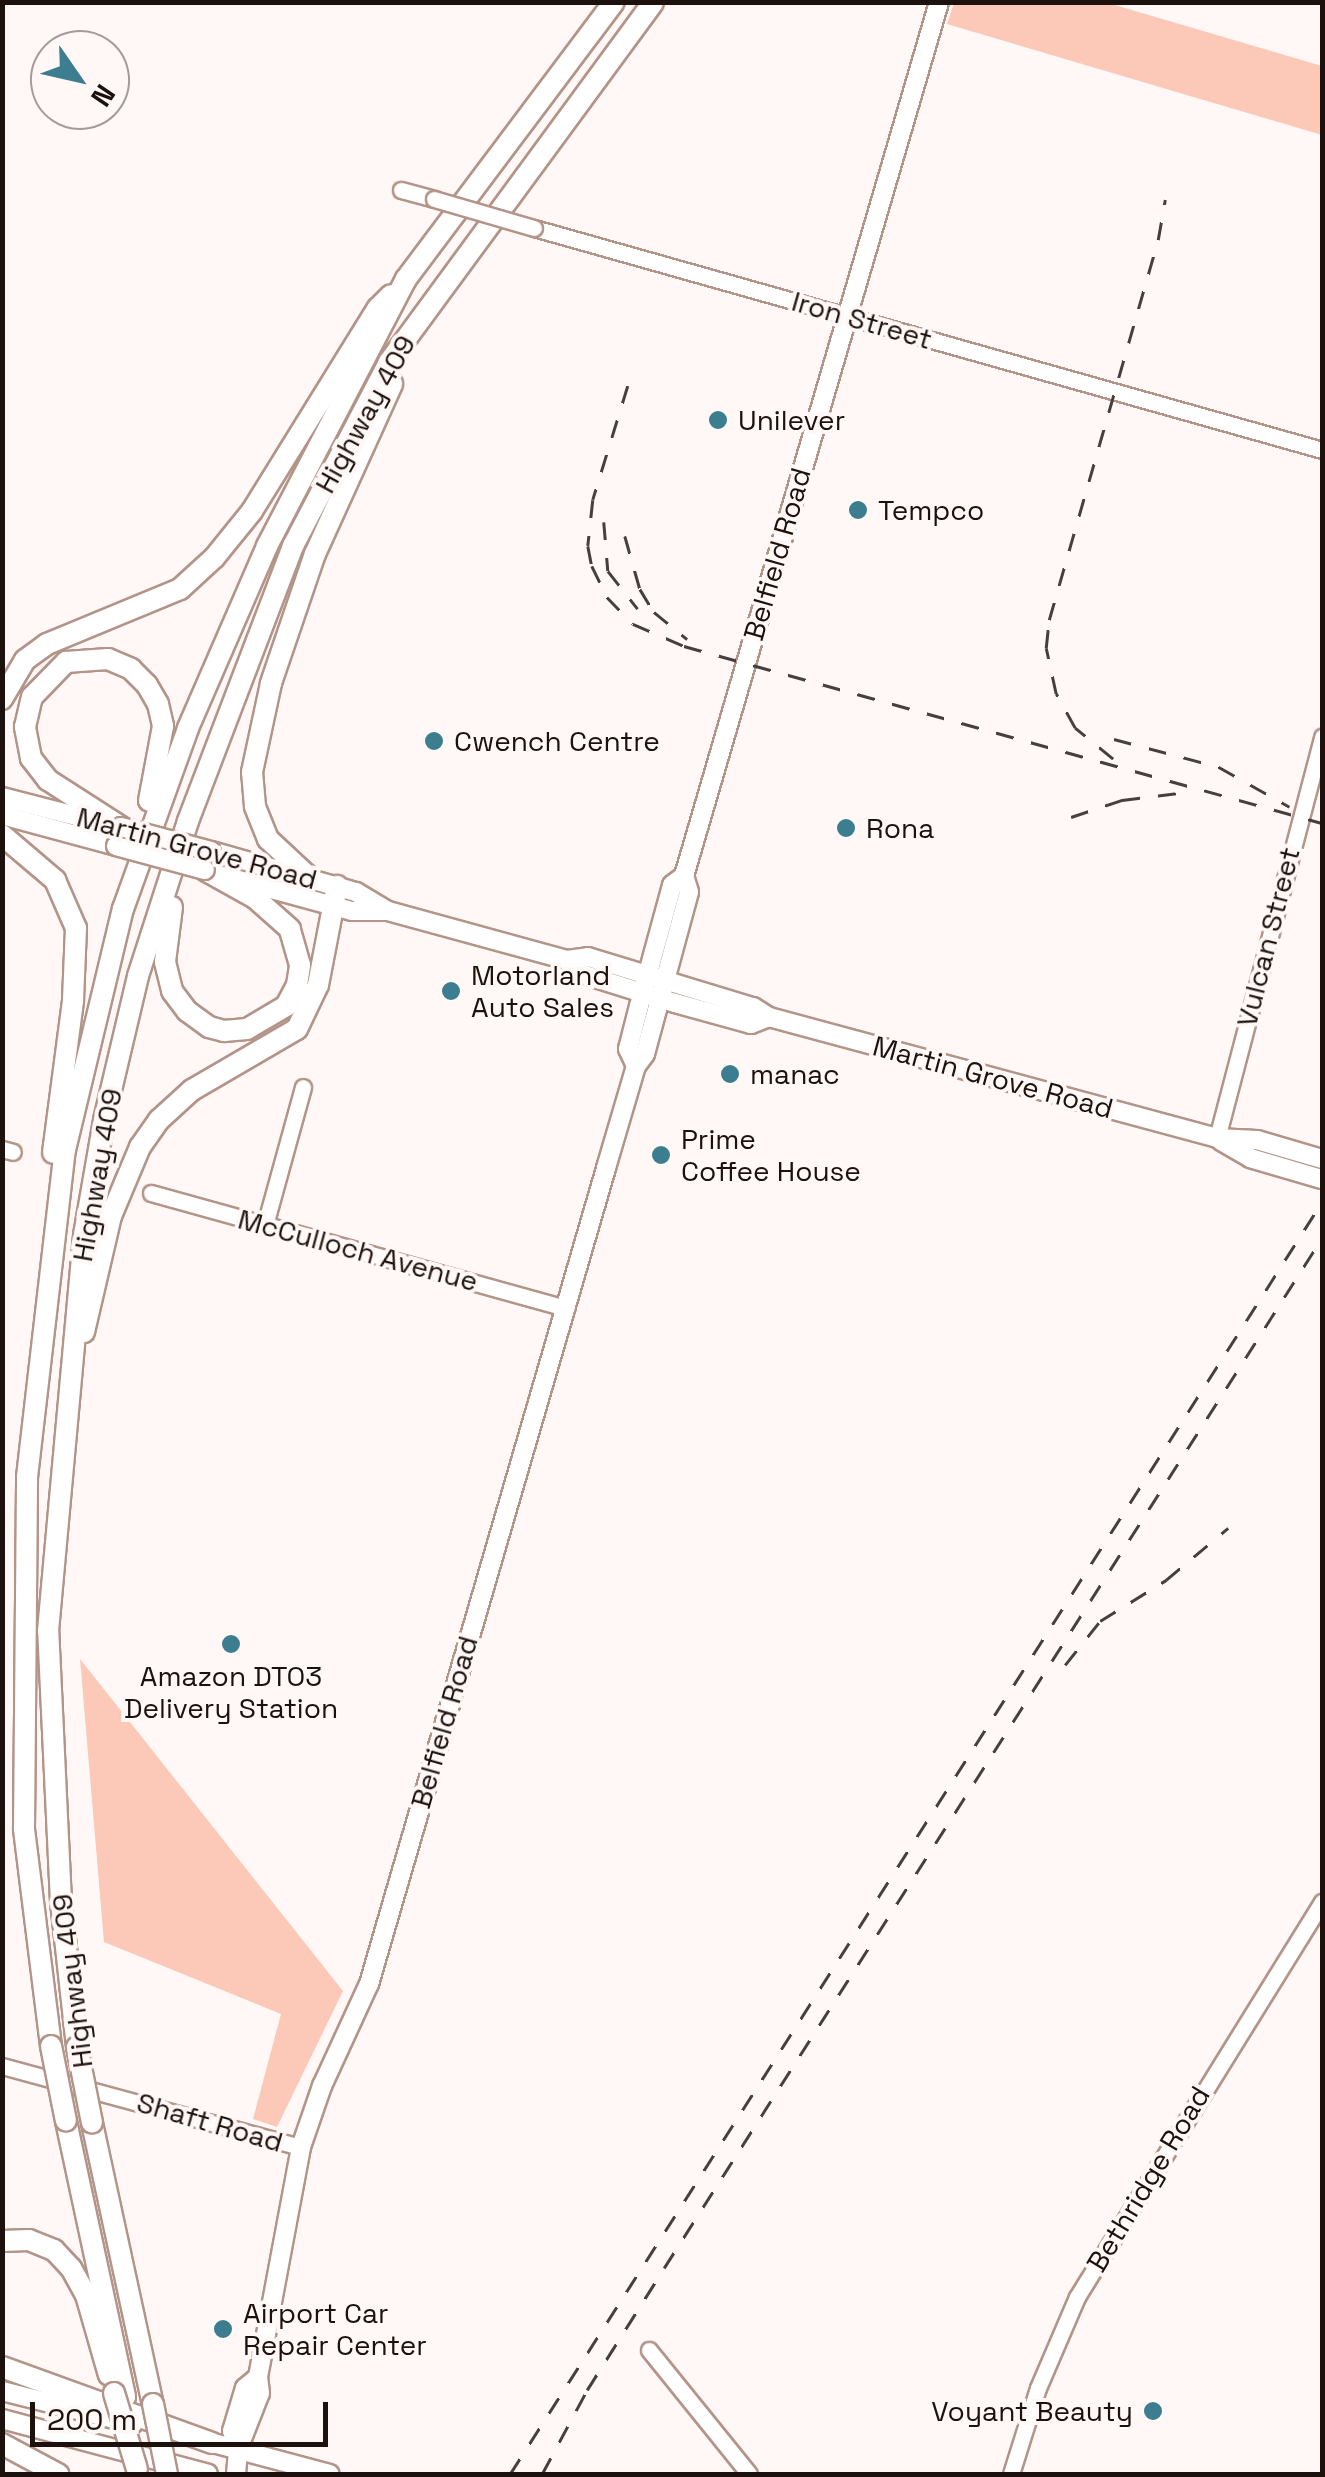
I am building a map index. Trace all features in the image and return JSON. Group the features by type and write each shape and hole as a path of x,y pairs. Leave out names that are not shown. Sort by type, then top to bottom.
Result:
{"highway":[{"name":"Highway 409","path":"138,2472 119,2395 51,2046 24,1828 23,1575 35,1384 65,1150 123,909 188,728 266,546 406,279 614,2"},
{"name":"Highway 409","path":"167,2474 77,2047 61,1902 48,1631 84,1236 104,1120 138,976 188,820 293,546 404,339 652,2"},
{"path":"2,699 25,660 47,644 180,590 214,558 252,511 378,308 406,279"},
{"path":"311,879 268,839 255,806 252,772 272,683 315,554 396,377 404,339"},
{"path":"119,837 58,788 31,758 25,727 32,697 66,662 108,659 131,669 158,704 161,754 123,909"},
{"path":"188,820 166,935 165,962 172,991 187,1011 208,1028 247,1028 286,1006 297,985 297,947 280,918 208,861"},
{"path":"2,835 54,880 76,928 73,1001 43,1232 35,1384"},
{"path":"66,1402 111,1216 140,1147 160,1120 192,1090 297,1028 318,985 335,896"},
{"path":"2,2240 29,2240 54,2250 72,2268 86,2295 119,2395"},
{"path":"2,2366 212,2443"},
{"path":"2,2444 58,2474"}],"main road":[{"name":"Belfield Road","path":"236,2474 238,2448 248,2436 260,2394 258,2377 301,2147 322,2086 368,1984 636,1066 628,1049 689,892 684,876 939,2"},
{"name":"Martin Grove Road","path":"2,797 119,837 567,960 582,974 753,1006 768,1017 1216,1138 1256,1140 1322,1159"},
{"name":"Martin Grove Road","path":"2,815 119,837"},
{"name":"Martin Grove Road","path":"208,861 311,879 335,896"},
{"name":"Martin Grove Road","path":"1216,1138 1250,1158 1322,1179"},
{"path":"2,2392 330,2474"},
{"path":"2,2419 208,2474"}],"street":[{"name":"Iron Street","path":"401,190 1322,450"},
{"name":"Vulcan Street","path":"1216,1138 1322,736"},
{"path":"265,1225 303,1088"},
{"name":"McCulloch Avenue","path":"151,1193 566,1308"},
{"name":"Bethridge Road","path":"1011,2474 1038,2388 1077,2297 1322,1902"},
{"name":"Shaft Road","path":"2,2066 301,2147"},
{"path":"649,2350 749,2474"}],"shaded area":[{"path":"954,3 1108,3 1322,66 1322,135 947,24"},
{"path":"80,1659 343,1991 277,2127 253,2119 281,2014 104,1942"}],"railway":[{"path":"1113,759 1075,728 1056,694 1046,648 1049,620 1158,240 1165,200"},
{"path":"628,386 593,500 588,546 592,566 607,597 633,624 684,646 1322,823"},
{"path":"604,522 608,571 638,609"},
{"path":"625,536 640,589 654,612 687,639"},
{"path":"1114,739 1219,767 1290,807"},
{"path":"1071,817 1122,800 1187,792"},
{"path":"510,2474 1322,1202"},
{"path":"542,2474 587,2390 1322,1238"},
{"path":"1065,1665 1100,1621 1166,1580 1228,1528"}],"place":[{"name":"Unilever","path":"718,420"},
{"name":"Tempco","path":"858,510"},
{"name":"Cwench Centre","path":"434,741"},
{"name":"Rona","path":"846,828"},
{"name":"Motorland Auto Sales","path":"451,991"},
{"name":"manac","path":"730,1074"},
{"name":"Prime Coffee House","path":"661,1155"},
{"name":"Amazon DTO3 Delivery Station","path":"231,1644"},
{"name":"Airport Car Repair Center","path":"223,2329"},
{"name":"Voyant Beauty","path":"1153,2411"}]}
